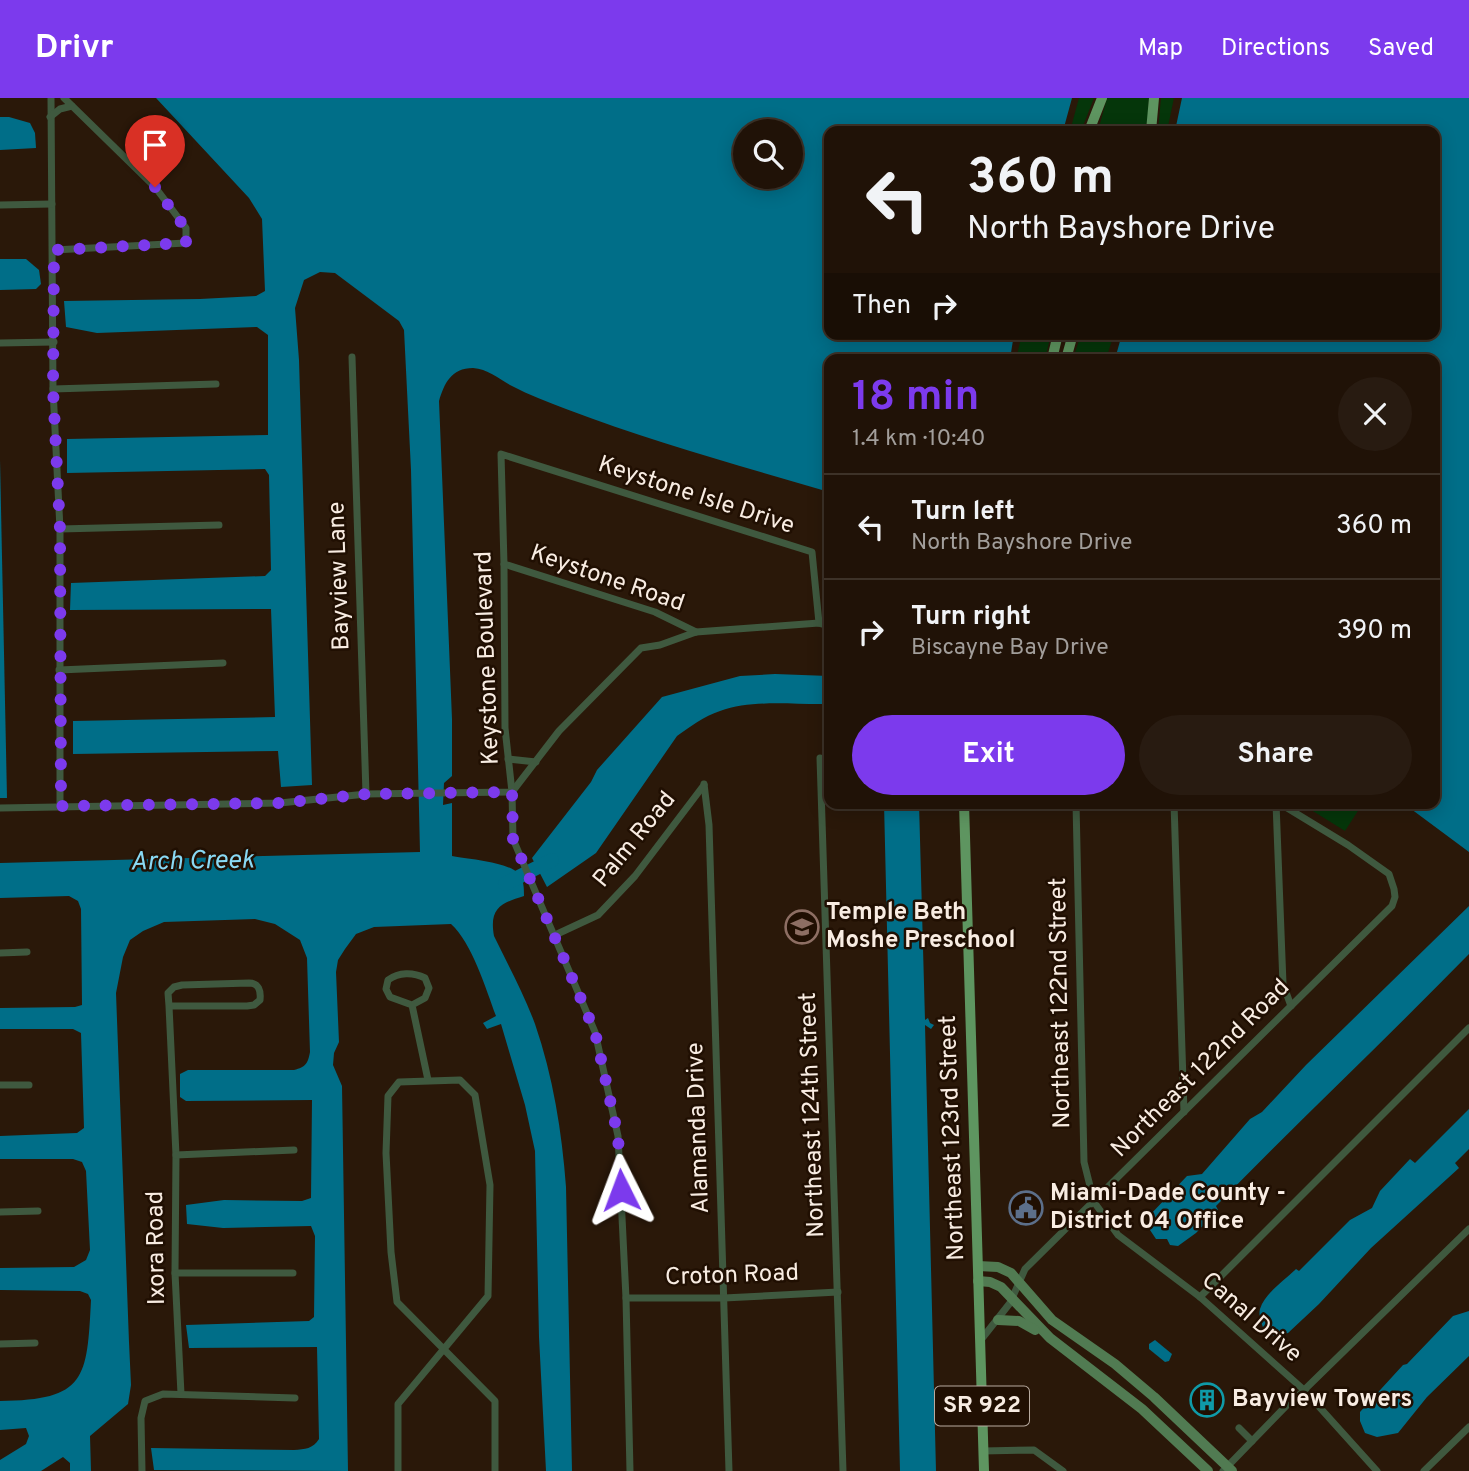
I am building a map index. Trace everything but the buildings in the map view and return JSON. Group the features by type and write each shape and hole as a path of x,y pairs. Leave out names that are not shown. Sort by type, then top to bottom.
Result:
{"main road":[{"path":"1090,126 1102,98"},
{"path":"1151,126 1154,98"},
{"path":"1094,116 1095,126"},
{"name":"Northeast 123rd Street","path":"964,809 984,1471"}],"street":[{"path":"51,98 53,389 60,529 61,806"},
{"path":"54,250 186,243 186,229 155,187 64,98"},
{"path":"51,117 60,109 72,106"},
{"path":"0,205 51,204"},
{"path":"0,343 54,342"},
{"name":"Bayview Lane","path":"352,357 366,794"},
{"path":"53,389 216,384"},
{"name":"Keystone Boulevard","path":"501,454 505,728 512,792 513,839 595,1032 618,1136 626,1298 630,1471"},
{"name":"Keystone Isle Drive","path":"501,454 812,552 819,623"},
{"path":"60,529 219,524"},
{"name":"Keystone Road","path":"504,564 654,612 696,632"},
{"path":"0,808 280,803 366,794 512,792 559,731 641,648 660,645 696,632 824,624"},
{"path":"59,670 223,663"},
{"name":"Northeast 124th Street","path":"820,758 843,1471"},
{"path":"508,759 536,762"},
{"name":"Palm Road","path":"555,935 598,915 635,876 705,784"},
{"name":"Alamanda Drive","path":"705,784 710,839 729,1471"},
{"name":"Northeast 122nd Street","path":"1076,809 1084,1162 1094,1202"},
{"path":"1174,809 1184,1112"},
{"path":"1277,809 1283,984 1291,1006"},
{"name":"Northeast 122nd Road","path":"980,1342 1012,1299 1025,1269 1392,906 1394,889 1391,878 1383,869 1287,809"},
{"path":"0,953 27,952"},
{"path":"405,974 416,974 425,978 429,988 425,998 412,1005 390,997 386,989 387,981 395,975 405,974"},
{"name":"Ixora Road","path":"169,1006 254,1005 260,1000 259,987 254,983 182,985 174,987 168,993 176,1155 175,1273 181,1394"},
{"path":"412,1005 428,1080"},
{"path":"1200,1297 1469,1028"},
{"path":"398,1471 398,1404 443,1348 488,1296 489,1185 475,1095 460,1080 399,1082 388,1096 386,1153 390,1240 397,1303 443,1348 495,1401 495,1471"},
{"path":"0,1085 29,1085"},
{"path":"176,1155 294,1150"},
{"name":"Canal Drive","path":"1094,1202 1118,1235 1200,1297 1304,1390 1377,1471"},
{"path":"0,1212 38,1211"},
{"path":"1296,1398 1469,1229"},
{"path":"978,1266 1005,1269 1052,1320 1115,1364 1228,1469 1287,1405"},
{"path":"175,1273 293,1273"},
{"path":"978,1281 993,1283 1050,1338 1142,1409 1208,1471"},
{"name":"Croton Road","path":"626,1298 724,1298 838,1292"},
{"path":"998,1320 1019,1321 1050,1338"},
{"path":"0,1344 35,1343"},
{"path":"142,1471 141,1418 145,1401 163,1394 296,1398"},
{"path":"1424,1471 1469,1427"},
{"path":"1240,1429 1252,1441"},
{"path":"983,1451 1034,1450 1063,1471"}],"green space":[{"path":"1079,98 1094,98 1083,126 1071,126"},
{"path":"1107,98 1149,98 1146,126 1099,126"},
{"path":"1161,98 1174,98 1168,126 1158,126"},
{"path":"1021,340 1050,340 1046,354 1017,354"},
{"path":"1079,340 1112,340 1108,354 1075,354"},
{"path":"1310,809 1359,809 1345,831"}],"water":[{"path":"156,98 1072,98 1064,126 824,126 824,340 1013,340 1011,354 824,354 824,491 598,421 532,395 478,369 465,369 454,374 441,395 439,401 452,719 452,776 444,783 443,805 452,803 452,856 507,867 522,879 524,896 498,908 493,927 494,936 535,1024 552,1084 559,1125 566,1187 572,1471 546,1471 539,1337 535,1151 525,1105 501,1024 487,1029 483,1023 496,1016 472,954 451,924 374,927 356,934 338,960 336,972 339,1042 333,1065 342,1086 348,1471 154,1470 151,1448 294,1450 311,1447 319,1439 317,1347 189,1348 186,1325 309,1321 314,1317 315,1236 311,1226 223,1228 187,1224 186,1205 224,1200 302,1201 311,1198 312,1100 186,1101 180,1097 180,1074 188,1070 294,1070 307,1062 310,1052 307,958 300,940 275,924 255,919 164,922 130,940 123,957 116,993 131,1385 128,1404 90,1436 91,1471 70,1471 70,1463 63,1457 41,1471 0,1471 0,1460 26,1444 29,1436 26,1428 0,1430 0,1401 50,1396 66,1389 76,1380 87,1349 91,1300 88,1294 80,1291 0,1290 0,1268 74,1267 86,1260 90,1250 86,1171 82,1162 73,1159 0,1159 0,1136 77,1133 84,1128 81,1033 73,1029 0,1029 0,1008 82,1005 81,909 78,901 69,896 0,898 0,863 420,852 411,470 404,330 399,321 335,273 320,272 304,280 295,308 299,360 312,785 281,787 278,751 73,754 73,721 275,717 271,609 70,610 71,583 265,576 271,570 269,475 265,469 67,473 67,439 268,435 268,335 257,327 97,333 66,327 64,301 200,299 256,296 265,291 262,219 249,198"},
{"path":"1182,98 1469,98 1469,852 1411,809 1440,809 1440,354 1116,354 1120,340 1440,340 1440,126 1176,126"},
{"path":"0,117 30,123 35,133 36,148 0,150"},
{"path":"0,259 26,259 39,270 41,284 36,289 0,290"},
{"path":"0,460 7,798 0,798"},
{"path":"740,676 824,676 824,704 746,705 720,711 697,722 677,736 596,853 547,887 532,858 591,782 597,770 662,697"},
{"path":"884,809 919,809 925,1020 928,1018 934,1025 931,1029 925,1025 936,1471 900,1471"},
{"path":"1469,906 1469,954 1216,1206 1218,1210 1196,1233 1178,1246 1170,1245 1167,1239 1156,1239 1150,1230 1149,1216 1187,1176 1202,1174 1250,1119 1262,1112 1306,1065"},
{"path":"1469,1109 1469,1149 1455,1163 1459,1168 1371,1248 1288,1333 1275,1336 1265,1332 1260,1312 1271,1292 1296,1269 1299,1271 1350,1220 1372,1208 1380,1191 1410,1159 1415,1163"},
{"path":"1469,1311 1469,1356 1427,1397 1398,1433 1377,1437 1365,1433 1360,1412 1453,1316"},
{"path":"1155,1340 1172,1354 1169,1361 1165,1362 1149,1349 1149,1344"}],"waterway":[{"name":"Arch Creek","path":"505,884 552,860"}],"place":[{"name":"Temple Beth Moshe Preschool","path":"802,927"},
{"name":"Miami-Dade County - District 04 Office","path":"1026,1208"},
{"name":"Bayview Towers","path":"1207,1400"}],"route":[{"path":"155,187 186,229 186,243 54,250 53,389 60,529 61,806 280,803 366,794 512,792 513,839 595,1032 618,1136 621,1190"}]}
